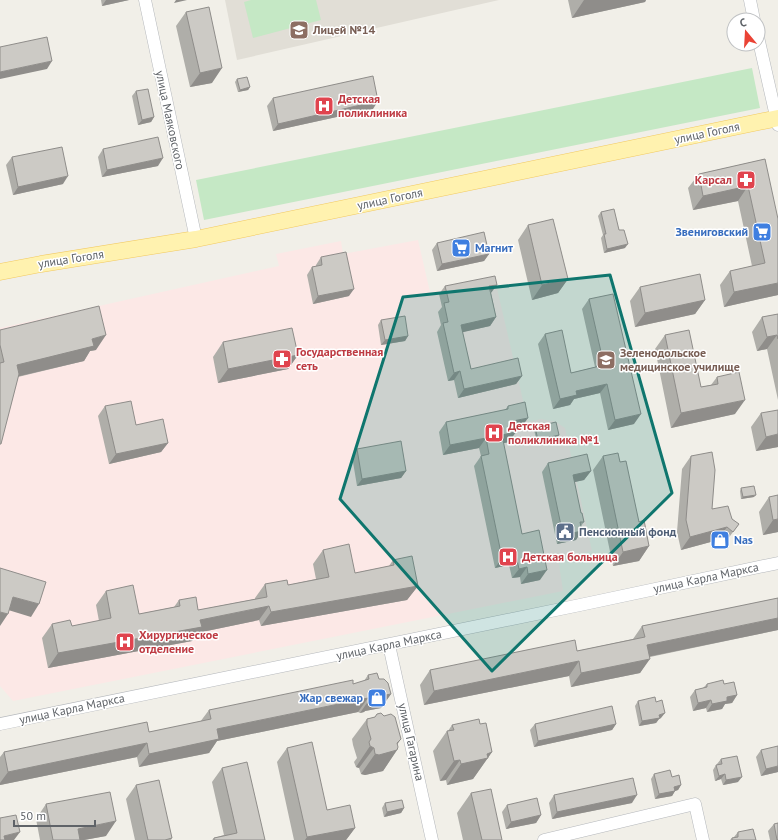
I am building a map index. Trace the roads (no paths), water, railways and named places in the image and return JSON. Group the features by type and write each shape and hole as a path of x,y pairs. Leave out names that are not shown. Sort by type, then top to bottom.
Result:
{"main road":[{"name":"улица Гоголя","path":"0,272 196,239 778,121"}],"street":[{"name":"улица Маяковского","path":"145,0 196,239"},
{"path":"750,0 752,12"},
{"path":"762,52 778,121"},
{"name":"улица Карла Маркса","path":"0,724 389,645 778,563"},
{"name":"улица Гагарина","path":"389,645 432,840"},
{"path":"544,840 695,804 703,840"}],"place":[{"name":"Лицей №14","path":"299,30"},
{"name":"Детская поликлиника","path":"324,106"},
{"name":"Карсал","path":"746,180"},
{"name":"Звениговский","path":"762,232"},
{"name":"Магнит","path":"461,248"},
{"name":"Государственная сеть","path":"282,359"},
{"name":"Зеленодольское медицинское училище","path":"606,360"},
{"name":"Детская поликлиника №1","path":"494,433"},
{"name":"Пенсионный фонд","path":"565,532"},
{"name":"Nas","path":"720,540"},
{"name":"Детская больница","path":"508,557"},
{"name":"Хирургическое отделение","path":"125,642"},
{"name":"Жар свежар","path":"377,698"}]}
